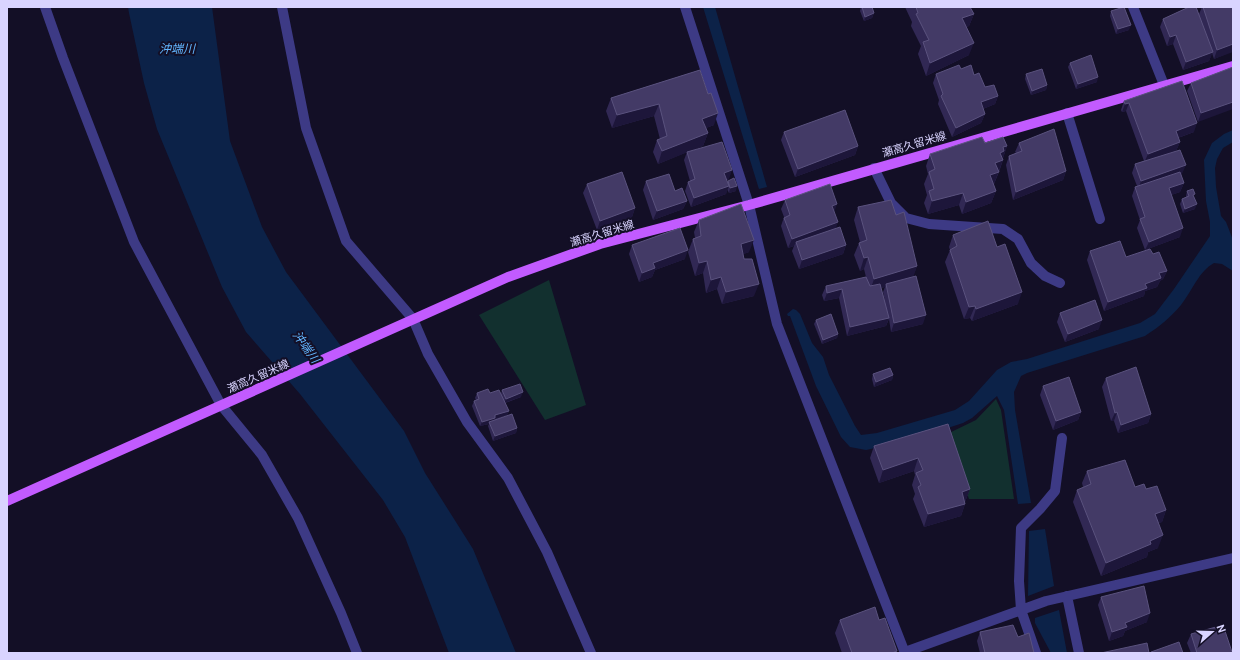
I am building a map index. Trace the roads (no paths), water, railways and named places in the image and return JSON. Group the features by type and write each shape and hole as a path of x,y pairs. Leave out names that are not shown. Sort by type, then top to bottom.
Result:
{"main road":[{"name":"瀬高久留米線","path":"7,501 508,277 600,244 749,205 1233,66"}],"street":[{"path":"45,7 63,58 134,242 221,405 262,455 298,518 341,613 357,653"},
{"path":"282,7 306,128 346,241 413,319 428,354 467,422 508,478 544,546 591,653"},
{"path":"685,7 749,205 777,324 905,653 1046,600 1233,558"},
{"path":"1133,7 1164,85"},
{"path":"1067,113 1100,219"},
{"path":"874,168 891,203 906,218 929,224 1003,229 1018,239 1031,262 1045,276 1060,283"},
{"path":"1036,653 1021,610 1019,582 1021,528 1055,491 1062,438"},
{"path":"1067,596 1079,653"}],"water":[{"name":"沖端川","path":"128,7 212,7 230,141 262,227 286,272 404,431 425,473 473,549 516,653 449,653 405,537 383,500 300,394 246,332 222,287 157,129 144,83"},
{"path":"703,7 715,7 767,187 759,189"},
{"path":"1233,130 1233,142 1223,148 1217,159 1215,168 1216,187 1221,216 1226,222 1233,240 1233,271 1222,264 1214,263 1200,276 1177,310 1145,336 1021,376 1014,392 1015,410 1031,503 1018,504 1004,410 997,396 972,418 963,423 911,440 866,450 850,447 841,437 816,386 790,316 787,314 793,309 800,314 812,343 823,357 829,375 861,435 877,433 955,410 969,401 997,370 1011,362 1027,359 1140,323 1155,314 1210,236 1210,222 1206,201 1204,160 1212,143 1224,134"},
{"path":"1045,529 1054,586 1028,596 1029,531"},
{"path":"1059,610 1067,653 1051,653 1035,623 1035,618"}]}
